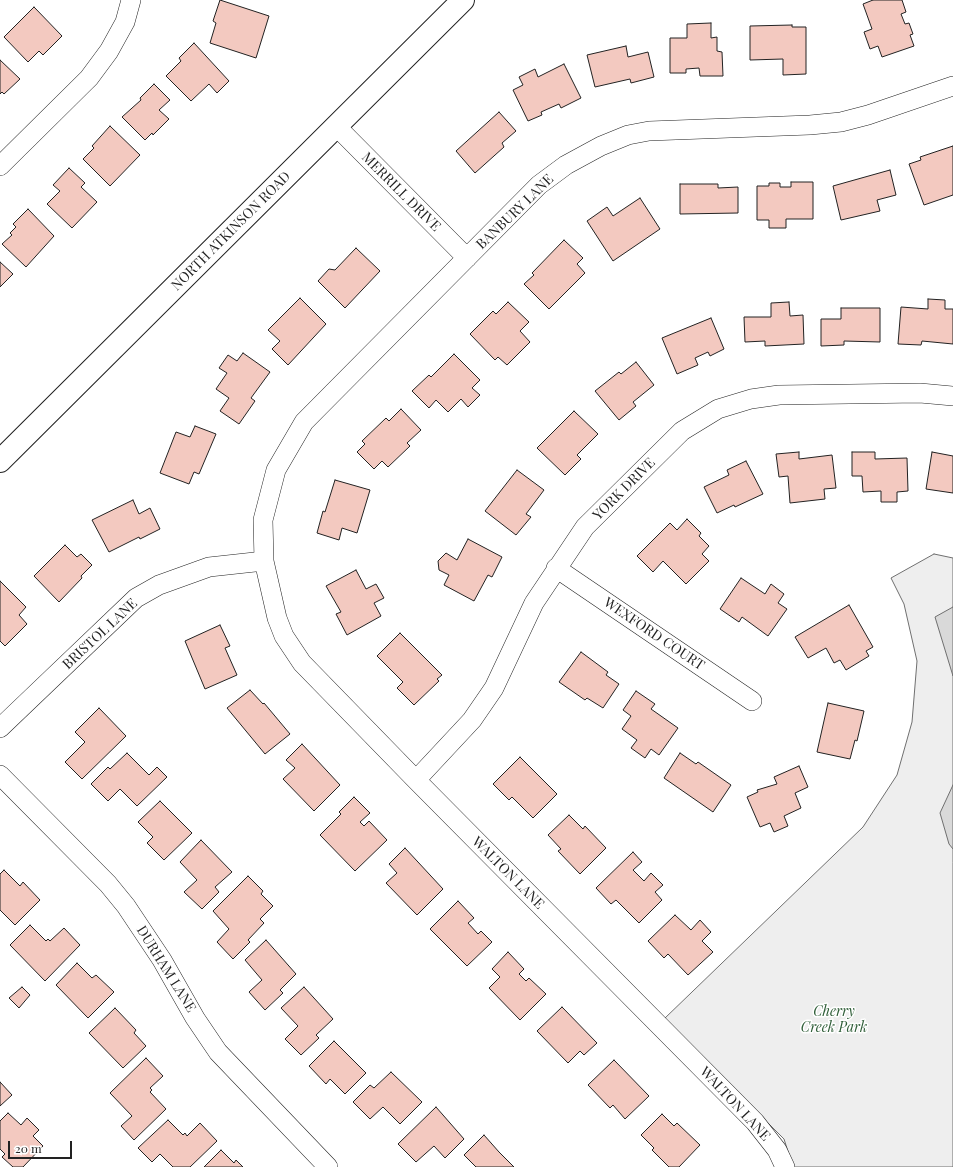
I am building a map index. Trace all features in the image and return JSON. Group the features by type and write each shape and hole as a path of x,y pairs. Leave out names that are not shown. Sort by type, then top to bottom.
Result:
{"main road":[{"name":"NORTH ATKINSON ROAD","path":"0,461 463,0"}],"street":[{"path":"0,166 89,78 109,51 125,22 130,0"},
{"name":"BANBURY LANE","path":"264,561 263,520 276,470 304,422 539,185 566,165 601,146 628,135 649,131 810,125 841,122 868,115 953,86"},
{"name":"MERRILL DRIVE","path":"336,126 467,258"},
{"name":"YORK DRIVE","path":"416,780 472,720 494,688 534,602 585,527 682,431 718,410 751,399 779,396 920,393 953,396"},
{"name":"BRISTOL LANE","path":"0,728 136,598 159,585 209,567 264,561"},
{"name":"WALTON LANE","path":"264,561 277,618 284,636 298,656 416,780 755,1122 778,1150 784,1167"},
{"name":"WEXFORD COURT","path":"556,568 752,701"},
{"name":"DURHAM LANE","path":"0,775 108,884 126,906 162,960 195,1018 218,1052 328,1167"}],"green space":[{"name":"Cherry Creek Park","path":"934,554 953,558 953,1167 793,1167 784,1139 664,1019 863,827 897,775 912,722 917,661 904,604 891,578"}],"shaded area":[{"path":"953,607 953,676 935,617"},
{"path":"953,785 953,849 949,844 940,813"}],"building":[{"path":"220,0 269,16 256,58 210,43 216,23 213,21"},
{"path":"873,0 902,0 906,12 901,14 905,24 909,23 913,34 910,35 914,46 882,57 878,46 870,49 864,32 872,29 863,4"},
{"path":"34,7 62,36 43,55 39,51 28,62 4,37"},
{"path":"711,23 711,38 717,37 717,51 722,52 723,76 700,76 699,68 686,69 686,73 670,73 670,38 687,38 687,24"},
{"path":"792,25 792,27 806,27 806,74 783,75 783,59 750,60 750,26"},
{"path":"194,43 229,81 217,93 209,84 191,101 166,76 181,61 179,58"},
{"path":"626,46 628,57 648,52 654,77 631,83 630,79 595,87 587,55"},
{"path":"0,60 20,79 4,94 2,92 0,94"},
{"path":"564,64 581,98 561,108 559,104 541,112 542,115 528,121 513,90 523,85 519,77 535,69 538,77"},
{"path":"154,84 170,100 159,110 169,119 153,135 152,133 145,140 122,117 141,100 140,98"},
{"path":"499,112 516,131 502,143 504,147 475,173 456,151"},
{"path":"110,126 140,155 110,186 83,159 94,148 92,146"},
{"path":"953,146 953,195 924,205 909,164 921,160 920,157"},
{"path":"69,168 85,183 81,187 97,202 72,228 47,204 60,191 53,185"},
{"path":"890,170 896,195 877,200 880,211 841,220 833,186"},
{"path":"791,182 813,182 813,219 786,219 786,228 769,228 769,220 757,220 757,186 769,186 769,183 780,183 780,187 791,187"},
{"path":"680,184 718,184 718,188 738,187 738,213 680,214"},
{"path":"640,198 660,229 613,261 587,221 607,207 613,216"},
{"path":"28,209 54,236 26,267 2,244 12,235 10,233 16,227 13,224"},
{"path":"564,240 583,258 577,264 585,273 549,309 524,284 534,275 532,273"},
{"path":"356,248 380,271 345,308 318,281 329,269 335,270"},
{"path":"0,262 13,274 0,287"},
{"path":"300,298 326,324 288,365 272,349 280,341 268,330"},
{"path":"928,299 945,300 945,309 953,309 953,344 922,341 921,345 898,344 901,307 928,309"},
{"path":"508,302 529,322 520,331 530,342 507,365 498,357 495,360 470,334 493,311 496,314"},
{"path":"789,302 790,316 803,315 804,344 765,346 765,341 745,342 744,317 771,317 771,303"},
{"path":"841,308 880,308 880,342 844,341 844,345 821,346 821,319 841,319"},
{"path":"711,318 724,349 710,356 708,352 695,358 698,365 677,374 662,338"},
{"path":"243,353 270,372 251,398 255,401 239,424 220,411 229,398 216,389 227,373 219,368 228,355 237,361"},
{"path":"454,354 480,380 472,388 480,395 468,407 461,399 448,412 436,400 429,408 412,391 429,375 431,377"},
{"path":"636,362 654,385 633,402 636,406 619,420 595,391 619,372 621,374"},
{"path":"401,409 421,430 407,443 410,446 388,467 382,461 374,469 357,452 365,444 362,441 386,418 389,421"},
{"path":"574,411 598,434 577,455 581,459 565,475 537,448"},
{"path":"195,426 216,434 199,474 194,472 189,484 160,473 176,432 190,437"},
{"path":"799,452 799,459 832,455 836,488 824,489 825,499 790,503 788,476 779,477 776,454"},
{"path":"852,452 875,452 875,459 907,458 908,491 897,492 897,502 881,502 881,491 863,492 862,476 852,476"},
{"path":"932,452 953,456 953,493 926,489"},
{"path":"746,461 763,494 735,507 734,505 717,513 704,487 729,475 727,470"},
{"path":"517,470 544,490 526,514 531,517 516,535 485,511"},
{"path":"335,480 370,490 357,533 342,528 339,540 317,533 323,511 325,512"},
{"path":"133,500 139,514 150,508 160,529 140,539 139,537 109,552 92,520"},
{"path":"687,519 701,533 699,536 709,546 702,554 709,561 686,584 663,561 653,572 637,556 670,523 677,530"},
{"path":"468,539 502,557 492,577 488,575 474,601 444,585 449,575 439,570 438,561 446,553 457,560"},
{"path":"65,545 77,557 81,554 92,565 59,602 34,576"},
{"path":"356,570 366,589 376,584 384,598 374,603 381,616 347,635 336,614 341,612 326,586"},
{"path":"741,578 765,594 771,584 784,594 778,603 787,609 768,636 742,617 739,622 720,609"},
{"path":"0,581 26,607 19,615 27,624 5,646 0,641"},
{"path":"849,605 873,647 866,651 869,656 846,670 840,660 834,663 826,648 808,658 795,637"},
{"path":"220,625 230,646 225,648 237,675 205,689 185,641"},
{"path":"400,633 442,675 437,679 439,681 414,705 397,688 403,682 377,656"},
{"path":"581,652 608,672 606,675 619,684 603,708 587,698 585,700 559,682"},
{"path":"250,690 263,704 264,703 290,734 265,754 227,708"},
{"path":"636,691 655,704 651,709 678,728 659,755 651,749 645,758 631,748 637,740 622,729 631,716 623,710"},
{"path":"828,703 864,711 857,741 855,740 850,759 817,752"},
{"path":"99,708 126,736 82,779 65,762 85,742 75,732"},
{"path":"302,744 340,785 314,811 283,779 295,768 286,760"},
{"path":"127,753 149,775 157,767 167,777 137,806 120,789 108,801 91,784 108,767 110,769"},
{"path":"680,753 696,764 698,762 731,785 713,812 664,778"},
{"path":"520,757 557,794 533,818 512,797 509,800 493,784"},
{"path":"799,766 808,787 795,793 801,808 784,816 788,826 774,832 770,823 760,827 747,797 758,792 757,790 777,784 774,777"},
{"path":"354,797 370,813 360,822 364,826 369,821 387,840 355,871 320,835 341,814 339,812"},
{"path":"160,801 192,833 164,860 147,843 153,837 138,822"},
{"path":"569,815 583,829 585,826 606,848 580,874 558,851 561,849 548,835"},
{"path":"201,840 232,872 215,887 219,892 202,909 184,892 197,880 180,862"},
{"path":"405,848 443,889 417,915 386,883 397,873 389,864"},
{"path":"633,852 642,862 633,870 644,881 651,873 663,885 655,892 662,900 639,923 616,900 611,904 596,888"},
{"path":"4,870 20,886 23,882 40,900 15,925 0,910 0,874"},
{"path":"248,876 263,891 261,894 273,906 260,919 264,923 248,940 250,942 233,959 217,942 229,929 213,911"},
{"path":"458,901 474,918 468,923 478,934 481,931 492,942 467,966 430,929"},
{"path":"675,915 691,930 700,920 711,932 702,941 713,952 688,975 668,954 664,958 648,941"},
{"path":"30,925 46,941 48,939 50,941 64,928 80,945 45,981 10,945"},
{"path":"266,940 296,974 280,990 283,993 265,1010 249,992 262,980 245,960"},
{"path":"508,952 524,969 519,974 526,981 529,978 546,994 520,1020 489,988 500,977 492,969"},
{"path":"77,963 92,978 96,975 114,992 88,1018 56,985"},
{"path":"22,987 30,995 19,1008 9,998"},
{"path":"304,987 333,1019 316,1035 319,1038 301,1055 285,1039 298,1026 281,1008"},
{"path":"562,1007 597,1043 584,1055 580,1051 568,1063 537,1031"},
{"path":"115,1008 136,1030 134,1033 146,1046 123,1068 89,1033"},
{"path":"334,1041 366,1073 345,1094 330,1079 326,1084 309,1066"},
{"path":"146,1058 163,1076 150,1088 152,1090 150,1092 166,1109 134,1140 121,1126 132,1116 110,1093"},
{"path":"614,1060 649,1096 625,1119 613,1105 610,1108 588,1085"},
{"path":"391,1072 422,1102 400,1124 383,1107 370,1119 353,1102 370,1085 374,1088"},
{"path":"0,1082 12,1095 0,1106"},
{"path":"436,1107 464,1139 445,1158 434,1146 416,1162 398,1144"},
{"path":"8,1113 21,1125 27,1118 39,1130 33,1136 43,1146 23,1167 13,1167 2,1157 5,1154 0,1149 0,1121"},
{"path":"662,1114 674,1126 677,1123 700,1145 679,1167 669,1167 652,1150 654,1148 641,1135"},
{"path":"168,1120 183,1135 185,1133 187,1136 200,1123 217,1141 190,1167 173,1167 160,1154 152,1162 138,1148"},
{"path":"484,1135 514,1167 476,1167 464,1155"},
{"path":"221,1150 234,1163 236,1160 243,1167 204,1167"}]}
